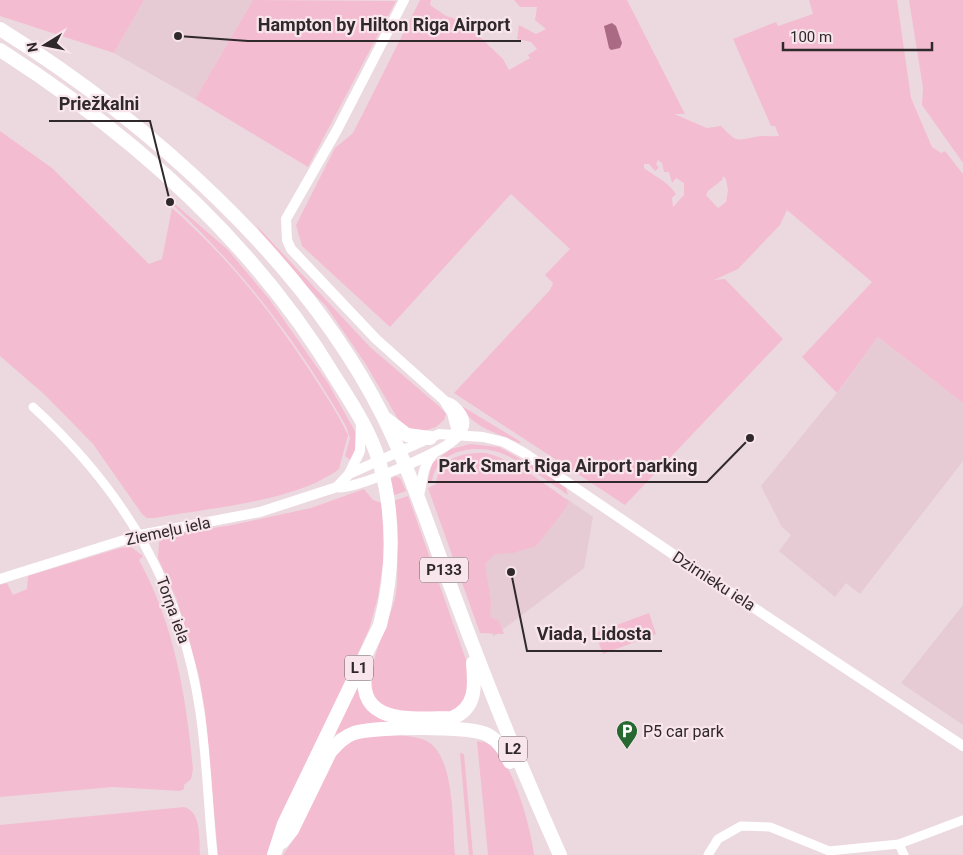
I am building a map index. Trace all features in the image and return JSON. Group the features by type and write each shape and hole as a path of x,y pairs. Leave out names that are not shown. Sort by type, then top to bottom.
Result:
{"main road":[{"name":"P133","path":"0,29 80,82 175,159 231,213 271,256 325,322 366,383 384,417 418,498 471,642 476,681 474,694 468,707 452,718 394,718 380,712 368,696 364,674 372,642"},
{"path":"0,50 99,118 164,172 222,228 301,325 361,420 379,461"},
{"path":"384,417 407,435 430,438"},
{"name":"L1","path":"275,852 284,824 380,625 390,576 390,532 379,461"},
{"name":"L2","path":"471,642 518,761 559,852"},
{"path":"275,852 292,830 330,752 338,743 361,731 424,729 480,732 502,746 542,832 559,852"}],"street":[{"path":"404,0 337,130 286,219 286,231 291,249 301,261 376,339 445,401 452,413 458,436 433,453 404,466"},
{"name":"Torņa iela","path":"33,407 84,457 110,488 140,534 174,605 192,668 200,713 213,855"},
{"path":"349,474 360,451 361,420"},
{"name":"Dzirnieku iela","path":"379,461 430,438 448,433 504,442 524,453 686,563 963,746"},
{"path":"418,498 421,488 421,473 433,453"},
{"name":"Ziemeļu iela","path":"337,487 349,474 379,461"},
{"name":"Ziemeļu iela","path":"0,579 140,534 260,512 337,487 347,488 404,466"},
{"path":"708,855 718,839 741,826 770,827 829,851 899,844 963,820"},
{"path":"899,844 904,855"}],"shaded area":[{"path":"0,0 144,0 114,53 0,16"},
{"path":"144,0 253,0 195,99 114,53"},
{"path":"253,0 396,1 308,167 195,99"},
{"path":"420,0 431,0 430,5 446,16 463,21 503,59 509,70 530,58 528,55 537,49 531,42 517,39 519,25 536,34 546,29 535,20 537,7 520,7 514,0 627,0 685,114 674,114 707,128 721,126 733,138 739,139 779,136 775,126 771,126 733,39 776,22 778,26 813,14 809,0 897,0 911,98 932,147 941,153 945,151 963,174 963,403 878,337 837,393 802,357 872,282 787,210 780,225 738,269 714,280 725,279 783,339 625,505 454,393 550,290 553,283 545,275 570,249 511,194 390,327 302,246 296,225 335,148 353,133","holes":["658,160 662,163 664,172 669,172 672,183 676,178 684,183 684,195 673,207 672,198 676,194 665,182 644,168 644,164 649,164 655,171 659,168 656,164","723,176 726,179 728,190 726,202 718,208 706,195 708,191 722,180"]},
{"path":"909,0 963,0 963,163 922,105 923,88"},
{"path":"612,23 616,26 622,43 620,48 611,50 604,26"},
{"path":"0,131 52,168 149,264 162,259 172,208 210,244 261,302 328,399 348,435 339,469 321,480 299,489 250,502 155,518 147,518 142,514 93,444 45,395 0,356"},
{"path":"175,204 228,250 270,300 328,383 356,433 357,441 353,462 345,456 350,438 346,426 289,337 247,283 200,231 174,206"},
{"path":"256,225 370,347 440,407 446,414 444,420 436,427 424,431 406,428 398,419 365,363 326,306 305,285"},
{"path":"878,337 963,403 963,461 860,594 846,583 835,597 779,551 791,535 782,527 761,486 841,388"},
{"path":"460,405 521,442 519,443 479,425 472,420"},
{"path":"470,444 499,447 535,467 532,471 498,452 477,449 467,450 457,452 440,463 435,471 432,482 427,484 432,463 451,449"},
{"path":"486,453 519,467 569,501 566,508 536,546 513,553 495,554 485,564 491,602 490,617 499,621 504,634 480,633 428,488 436,484 442,468 453,458 461,455"},
{"path":"539,469 566,488 568,495 536,473"},
{"path":"395,476 400,478 406,491 392,496 390,480"},
{"path":"364,489 373,500 382,503 384,556 378,597 369,629 267,855 218,855 205,711 199,676 177,600 158,558 159,542 167,535 232,525 311,508"},
{"path":"408,496 470,671 472,685 458,710 426,715 401,713 380,705 373,695 371,682 373,667 396,593 397,560 393,501"},
{"path":"567,499 593,517 584,568 493,637 478,554"},
{"path":"131,547 143,556 139,560 162,610 177,662 187,715 193,769 191,779 184,785 184,789 180,791 113,787 0,797 0,585 7,583 13,595 27,589 28,576 120,548"},
{"path":"963,605 963,725 901,683"},
{"path":"649,613 656,634 603,654 595,633"},
{"path":"358,686 360,686 365,702 441,722 350,728 334,735"},
{"path":"388,734 422,739 433,746 441,757 447,772 450,790 455,855 283,855 294,839 330,761 349,740"},
{"path":"477,741 484,742 495,748 509,770 525,814 534,855 488,855"},
{"path":"460,753 464,754 473,855 469,855"},
{"path":"184,807 194,814 197,820 200,855 0,855 0,825"}],"place":[{"name":"Hampton by Hilton Riga Airport","path":"178,36"},
{"name":"Priežkalni","path":"170,202"},
{"name":"Park Smart Riga Airport parking","path":"750,438"},
{"name":"Viada, Lidosta","path":"511,572"},
{"name":"P5 car park","path":"627,750"}]}
